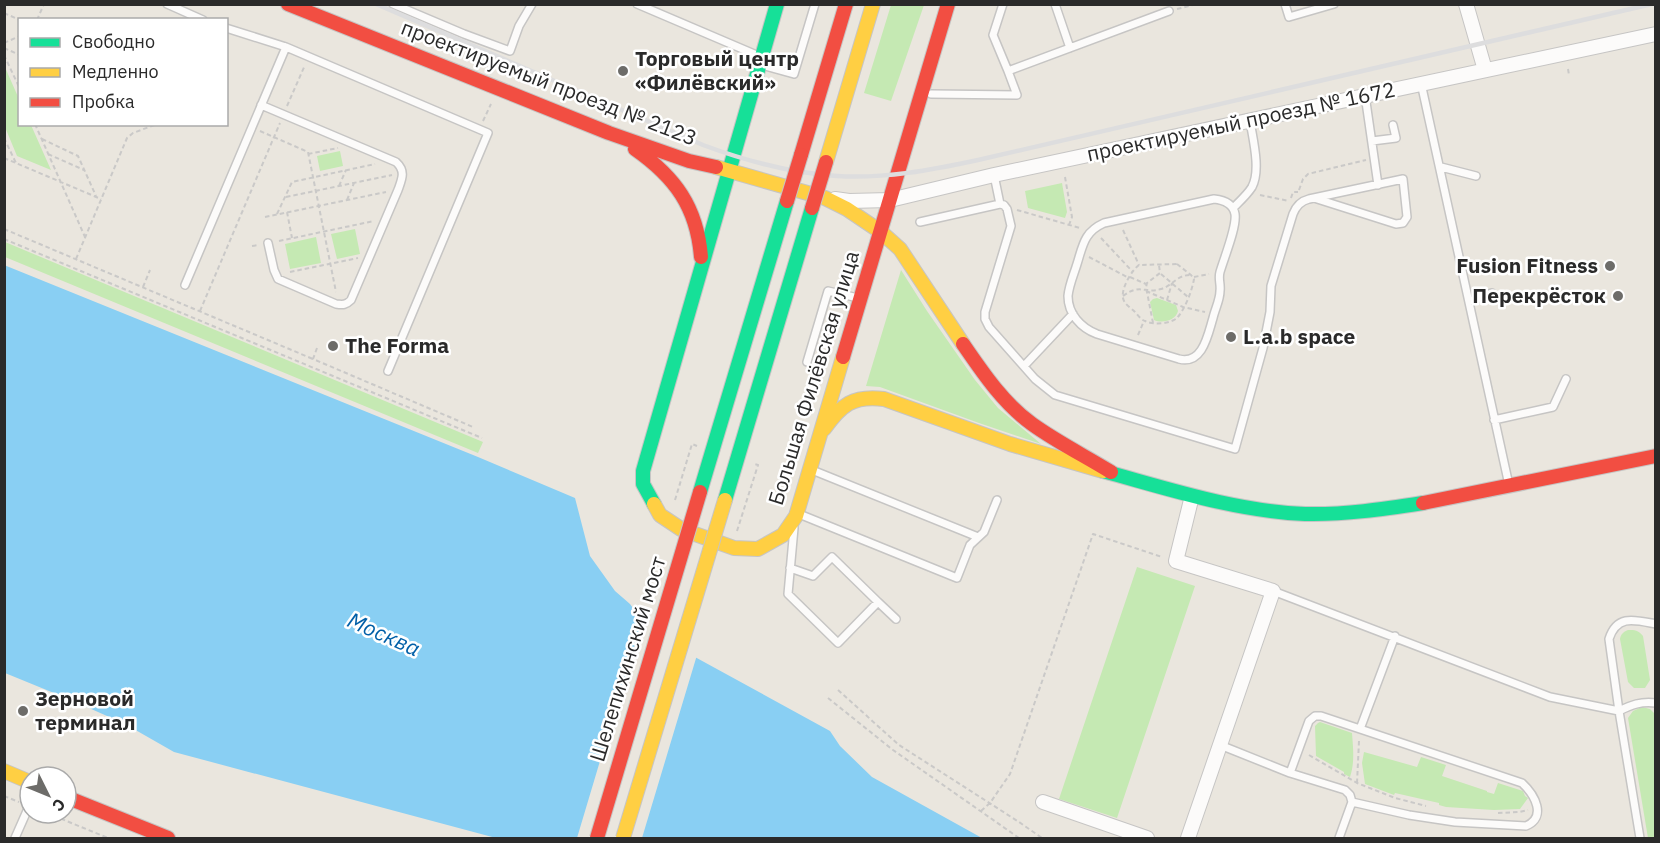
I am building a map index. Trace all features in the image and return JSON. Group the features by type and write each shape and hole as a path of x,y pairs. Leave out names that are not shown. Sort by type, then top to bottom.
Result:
{"street":[{"name":"проектируемый проезд № 2123","path":"288,4 609,133 689,160 825,198 847,209 881,232 900,249 988,381 1010,405 1032,424 1111,472"},
{"name":"Большая Филёвская улица","path":"777,4 643,471 643,484 660,515 681,529 734,548 758,549 783,535 796,515 948,4"},
{"name":"Шелепихинский мост","path":"597,838 846,4"},
{"path":"623,838 873,4"},
{"path":"1466,4 1485,70"},
{"name":"проектируемый проезд № 1672","path":"825,198 849,201 890,200 994,175 1656,34"},
{"path":"609,133 646,156 682,193 698,228 701,268"},
{"path":"819,436 838,412 854,399 870,396 1010,444 1192,496 1266,510 1317,514 1377,510 1445,499 1656,456"},
{"path":"1188,838 1273,591 1176,561 1192,496"},
{"path":"4,771 18,777"},
{"path":"78,801 168,838"},
{"path":"1043,802 1147,838"}],"lane":[{"path":"167,4 198,18"},
{"path":"393,4 510,51 519,26 532,4"},
{"path":"638,4 794,74 815,4"},
{"path":"931,94 1017,95 993,35 1003,4"},
{"path":"1055,4 1070,48"},
{"path":"1285,4 1289,17 1334,4"},
{"path":"1008,71 1169,11"},
{"path":"228,29 286,47 488,133 388,371"},
{"path":"185,285 286,47"},
{"path":"1421,83 1509,486"},
{"path":"1365,95 1378,185"},
{"path":"261,105 393,161 401,166 403,173 398,190 351,300 344,305 282,281 276,275 268,243"},
{"path":"1233,208 1249,192 1255,179 1250,120"},
{"path":"1371,141 1396,138 1393,125"},
{"path":"1441,167 1476,176"},
{"path":"994,175 1000,204"},
{"path":"920,222 1000,204 1006,207 1010,229 985,312 985,319 989,327 1040,385 1055,395 1234,449 1263,348 1270,312 1271,286 1293,213 1300,203 1314,198 1403,179 1408,213 1403,222 1396,224 1314,198"},
{"path":"1214,199 1222,200 1233,208 1235,215 1233,228 1220,271 1220,294 1203,349 1189,360 1091,332 1080,324 1073,314 1068,294 1084,240 1093,229 1119,219 1214,199"},
{"path":"807,362 828,291 860,299"},
{"path":"1469,302 1492,293"},
{"path":"1024,366 1073,314"},
{"path":"1494,420 1553,407 1566,379"},
{"path":"810,469 978,537"},
{"path":"878,602 838,643 788,594 796,515 957,578 970,545 984,532 997,500"},
{"path":"790,568 813,576 832,557 896,619"},
{"path":"1273,591 1550,697 1618,711 1630,705 1656,703"},
{"path":"1640,838 1618,711 1609,639 1612,630 1625,620 1633,619 1656,624"},
{"path":"1360,729 1395,636"},
{"path":"1290,773 1309,721 1315,716 1321,716 1522,783 1531,791 1536,802 1537,817 1533,823 1526,826 1455,822 1409,815 1352,802"},
{"path":"1220,745 1290,773 1345,790 1352,802 1339,838"}],"path":[{"path":"1169,11 1197,4"},
{"path":"4,13 18,19"},
{"path":"4,43 18,37"},
{"path":"4,48 18,54"},
{"path":"4,55 18,85"},
{"path":"200,311 308,57"},
{"path":"1568,69 1569,75"},
{"path":"36,126 85,237"},
{"path":"76,259 129,136 152,126"},
{"path":"252,128 305,150 308,154 339,304"},
{"path":"4,138 16,163"},
{"path":"42,139 76,154 97,197"},
{"path":"308,154 355,145"},
{"path":"48,154 85,170"},
{"path":"4,158 102,199"},
{"path":"1298,196 1303,179 1308,174 1368,160"},
{"path":"277,214 292,182 393,161"},
{"path":"339,186 345,170"},
{"path":"285,197 403,173"},
{"path":"1065,177 1072,218 1069,225"},
{"path":"347,200 354,183"},
{"path":"265,217 398,190"},
{"path":"1249,192 1290,201 1288,206"},
{"path":"1008,212 1021,210 1076,227"},
{"path":"287,212 292,238"},
{"path":"252,246 385,219"},
{"path":"1119,219 1139,265"},
{"path":"4,229 473,427"},
{"path":"1093,229 1132,271"},
{"path":"4,239 482,438"},
{"path":"1081,252 1129,278 1146,284"},
{"path":"276,275 370,256"},
{"path":"1139,265 1179,265 1192,276 1194,282 1184,307 1174,320 1158,323 1144,321 1125,303 1123,296 1129,278 1132,271 1139,265"},
{"path":"1159,265 1160,273 1188,297"},
{"path":"143,287 150,270"},
{"path":"1123,296 1134,289 1154,291 1163,289 1181,276 1220,271"},
{"path":"1146,284 1160,273"},
{"path":"1167,300 1172,283"},
{"path":"1146,284 1153,323"},
{"path":"1146,290 1184,307 1214,314"},
{"path":"184,315 188,306"},
{"path":"1133,345 1144,321"},
{"path":"313,359 317,348"},
{"path":"675,500 692,444 699,446"},
{"path":"736,533 758,465 751,463"},
{"path":"981,811 990,803 1010,774 1093,534 1176,561"},
{"path":"838,690 899,745 1042,838"},
{"path":"828,698 893,750 1019,838"},
{"path":"1357,783 1360,729"},
{"path":"1299,748 1357,783 1395,798 1429,806"},
{"path":"1489,813 1519,812 1537,808"},
{"path":"76,825 108,838"}],"green space":[{"path":"891,5 924,5 891,101 864,93"},
{"path":"4,65 18,97 18,126 31,126 51,170 17,156 5,127"},
{"path":"340,151 343,166 320,171 317,156"},
{"path":"1062,183 1067,212 1065,218 1028,208 1025,191"},
{"path":"355,229 360,254 337,259 331,234"},
{"path":"316,237 321,263 290,269 285,244"},
{"path":"5,242 483,442 478,453 5,257"},
{"path":"901,270 975,380 998,408 1041,444 880,387 866,386"},
{"path":"1157,298 1176,305 1178,311 1175,317 1165,321 1154,320 1150,302"},
{"path":"1137,567 1195,586 1117,818 1059,799"},
{"path":"1628,630 1636,631 1643,636 1650,680 1645,688 1634,688 1628,682 1620,639 1622,633"},
{"path":"1642,707 1650,709 1655,714 1655,838 1648,838 1628,718 1633,711"},
{"path":"1320,722 1352,733 1353,760 1350,777 1316,756 1315,726"},
{"path":"1364,752 1417,767 1421,757 1446,765 1442,776 1494,794 1498,783 1523,791 1528,798 1520,809 1494,810 1446,807 1439,803 1395,793 1394,795 1365,784 1362,763"}],"water":[{"name":"Москва","path":"4,265 575,498 590,556 615,591 630,604 651,633 830,731 840,746 872,777 982,838 496,838 174,752 125,724 5,673"}],"pier":[{"path":"643,617 653,630 697,655 642,838 577,838"}],"railway":[{"path":"376,4 703,145 786,169 855,177 908,173 978,160 1652,4"}],"traffic: fast":[{"path":"654,504 643,484 643,471 777,4"},
{"path":"700,492 787,201"},
{"path":"725,500 812,208"},
{"path":"1103,471 1202,498 1279,512 1334,514 1423,503"}],"traffic: slow":[{"path":"826,162 873,4"},
{"path":"716,167 825,198 847,209 881,232 900,249 963,344"},
{"path":"654,504 660,515 681,529 734,548 758,549 783,535 796,516 843,357"},
{"path":"824,429 842,408 856,400 884,399 1010,444 1103,471"},
{"path":"623,838 725,500"},
{"path":"4,771 18,777"}],"traffic: jam":[{"path":"288,4 609,133 689,161 716,167"},
{"path":"801,155 846,4"},
{"path":"843,357 948,4"},
{"path":"635,149 662,171 682,195 695,223 701,257"},
{"path":"787,201 801,155"},
{"path":"812,208 826,162"},
{"path":"963,344 994,387 1022,416 1051,437 1111,472"},
{"path":"1423,503 1656,456"},
{"path":"597,838 700,492"},
{"path":"78,802 168,838"}],"place":[{"name":"Торговый центр «Филёвский»","path":"623,71"},
{"name":"Fusion Fitness","path":"1610,266"},
{"name":"Перекрёсток","path":"1618,296"},
{"name":"L.a.b space","path":"1231,337"},
{"name":"The Forma","path":"333,346"},
{"name":"Зерновой терминал","path":"23,711"}]}
